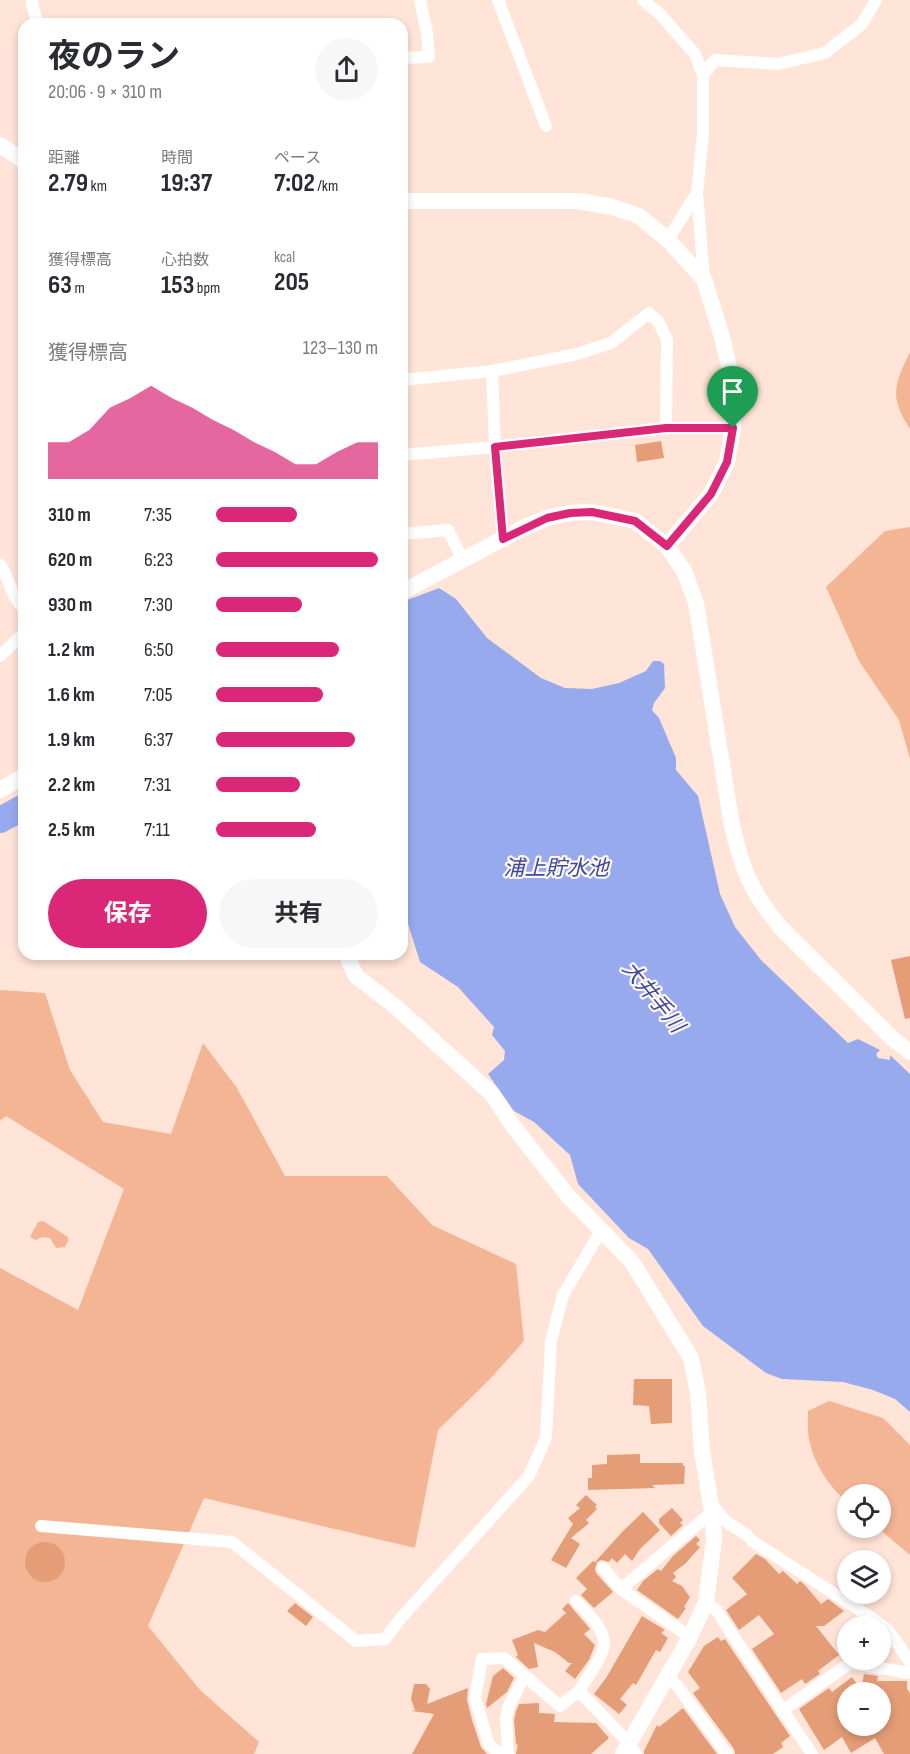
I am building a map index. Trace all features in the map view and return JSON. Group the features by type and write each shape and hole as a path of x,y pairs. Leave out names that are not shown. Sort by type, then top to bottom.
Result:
{"street":[{"path":"32,0 36,18"},
{"path":"408,58 429,57 420,0"},
{"path":"498,0 546,126"},
{"path":"643,0 660,14 695,54 703,75 703,134 697,193 704,279 733,383 733,428 727,462 711,494 667,546"},
{"path":"703,75 716,60 778,64 825,53 862,24 876,0"},
{"path":"0,145 18,157"},
{"path":"668,240 697,193"},
{"path":"408,201 578,201 613,207 639,216 668,240 704,279"},
{"path":"408,379 492,371 578,354 611,343 649,313 658,321 667,340 666,428"},
{"path":"492,371 495,447 503,539"},
{"path":"408,454 666,428 733,428"},
{"path":"408,589 547,518 570,513 592,512 635,521 667,546 684,571 696,603 731,820 738,851 751,886 764,908 781,928 893,1039 910,1052"},
{"path":"408,533 448,530 463,560"},
{"path":"0,565 10,579 18,603"},
{"path":"0,656 18,639"},
{"path":"0,790 18,780"},
{"path":"348,960 356,976 396,1007 492,1095 513,1126 568,1196 632,1262 690,1358 698,1393 702,1450 711,1507 713,1558 706,1602 690,1637 629,1750 579,1691"},
{"path":"41,1526 232,1542 356,1641 385,1639 400,1618 529,1476 546,1437 551,1341 563,1294 602,1229"},
{"path":"621,1589 711,1507"},
{"path":"711,1507 725,1521 747,1535 752,1541 888,1630 910,1662"},
{"path":"603,1568 621,1589 690,1637"},
{"path":"501,1754 489,1745 475,1698 482,1659 504,1658 560,1706 579,1691 604,1652 602,1631 594,1619 576,1601"},
{"path":"706,1602 716,1610 812,1754"},
{"path":"782,1711 850,1663 910,1673"},
{"path":"667,1676 676,1684 727,1754"},
{"path":"508,1754 506,1719 508,1708 524,1677"}],"shaded area":[{"path":"910,352 910,429 899,408 896,391 900,373"},
{"path":"910,527 910,759 899,720 859,661 826,587 885,531"},
{"path":"0,990 45,993 70,1070 103,1122 171,1134 203,1043 237,1088 285,1176 387,1176 432,1225 516,1264 524,1341 490,1379 438,1430 415,1548 204,1498 148,1626 200,1690 259,1742 254,1754 0,1754 0,1268 78,1310 124,1189 6,1116 0,1121"},
{"path":"43,1221 68,1237 65,1247 56,1248 50,1238 42,1237 36,1240 30,1237 38,1222"},
{"path":"829,1401 883,1418 910,1445 910,1555 890,1538 891,1484 837,1484 837,1492 819,1468 812,1452 808,1411"}],"water":[{"name":"浦上貯水池","path":"439,588 456,599 487,638 541,678 565,688 592,689 619,683 646,671 653,661 660,661 664,664 665,688 654,703 652,710 659,718 676,758 676,770 698,796 720,894 735,927 761,960 848,1043 858,1039 880,1050 876,1054 878,1058 890,1060 890,1055 910,1074 910,1412 895,1399 873,1390 843,1382 782,1379 766,1373 703,1326 648,1249 629,1238 578,1184 570,1155 534,1122 514,1111 488,1074 504,1060 505,1051 492,1035 494,1027 458,987 420,962 408,923 408,600"}],"building":[{"path":"661,441 664,458 637,462 635,445"},
{"path":"910,956 910,1018 905,1019 891,960"},
{"path":"634,1379 672,1379 672,1423 651,1424 649,1406 633,1405"},
{"path":"640,1454 640,1463 683,1463 685,1466 684,1484 652,1485 655,1488 588,1490 588,1478 592,1478 592,1465 607,1464 607,1455"},
{"path":"586,1495 597,1505 595,1507 597,1509 586,1520 589,1523 571,1538 580,1544 566,1568 551,1560 573,1524 568,1518 580,1508 576,1505"},
{"path":"672,1508 683,1520 680,1523 683,1525 671,1536 659,1523 659,1519"},
{"path":"643,1512 660,1530 640,1549 632,1561 625,1554 617,1563 612,1558 609,1562 602,1560 597,1562 596,1573 613,1592 594,1608 581,1595 587,1589 576,1578 593,1561 595,1562"},
{"path":"696,1536 700,1540 696,1544 700,1547 686,1563 673,1573 676,1577 672,1581 682,1586 690,1597 678,1619 637,1590 643,1581 658,1569 661,1571 673,1556"},
{"path":"45,1542 59,1548 65,1562 59,1576 45,1582 31,1576 25,1562 31,1548"},
{"path":"756,1554 765,1559 779,1574 783,1571 797,1584 800,1581 804,1584 821,1604 828,1599 844,1611 824,1626 816,1626 837,1652 837,1657 818,1671 820,1674 805,1684 802,1679 781,1693 752,1649 774,1634 759,1615 739,1630 726,1610 747,1594 732,1578"},
{"path":"295,1603 313,1617 306,1626 287,1611"},
{"path":"568,1603 590,1629 584,1634 595,1645 589,1660 575,1679 565,1671 572,1663 555,1652 534,1643 538,1667 529,1669 516,1657 518,1655 512,1640 538,1630 545,1632 566,1613 562,1609"},
{"path":"642,1616 665,1630 661,1633 668,1638 660,1652 656,1650 636,1685 633,1683 620,1699 627,1705 619,1714 594,1694 606,1678"},
{"path":"718,1637 721,1641 725,1639 790,1736 781,1743 783,1747 773,1754 735,1754 734,1749 693,1693 700,1688 688,1672 704,1646"},
{"path":"503,1668 514,1678 507,1692 487,1708 493,1676"},
{"path":"864,1674 878,1676 877,1681 907,1681 907,1689 910,1693 910,1754 884,1754 875,1738 851,1753 842,1737 824,1750 799,1709 829,1688 832,1692 837,1688 837,1736 891,1736 891,1682 862,1682"},
{"path":"852,1677 855,1682 845,1682"},
{"path":"414,1684 426,1684 430,1689 427,1704 468,1688 467,1700 472,1720 481,1747 487,1754 412,1754 434,1714 412,1711 415,1710 411,1699"},
{"path":"539,1703 539,1713 555,1714 554,1722 596,1723 609,1738 591,1754 516,1754 518,1744 516,1745 514,1720 519,1704"},
{"path":"683,1708 717,1754 644,1754 657,1725 659,1727"}],"waterway":[{"name":"大井手川","path":"0,820 18,810"}],"route":[{"path":"666,428 733,428 727,462 711,494 667,546 635,521 592,512 570,513 547,518 503,539 495,447 666,428"}]}
